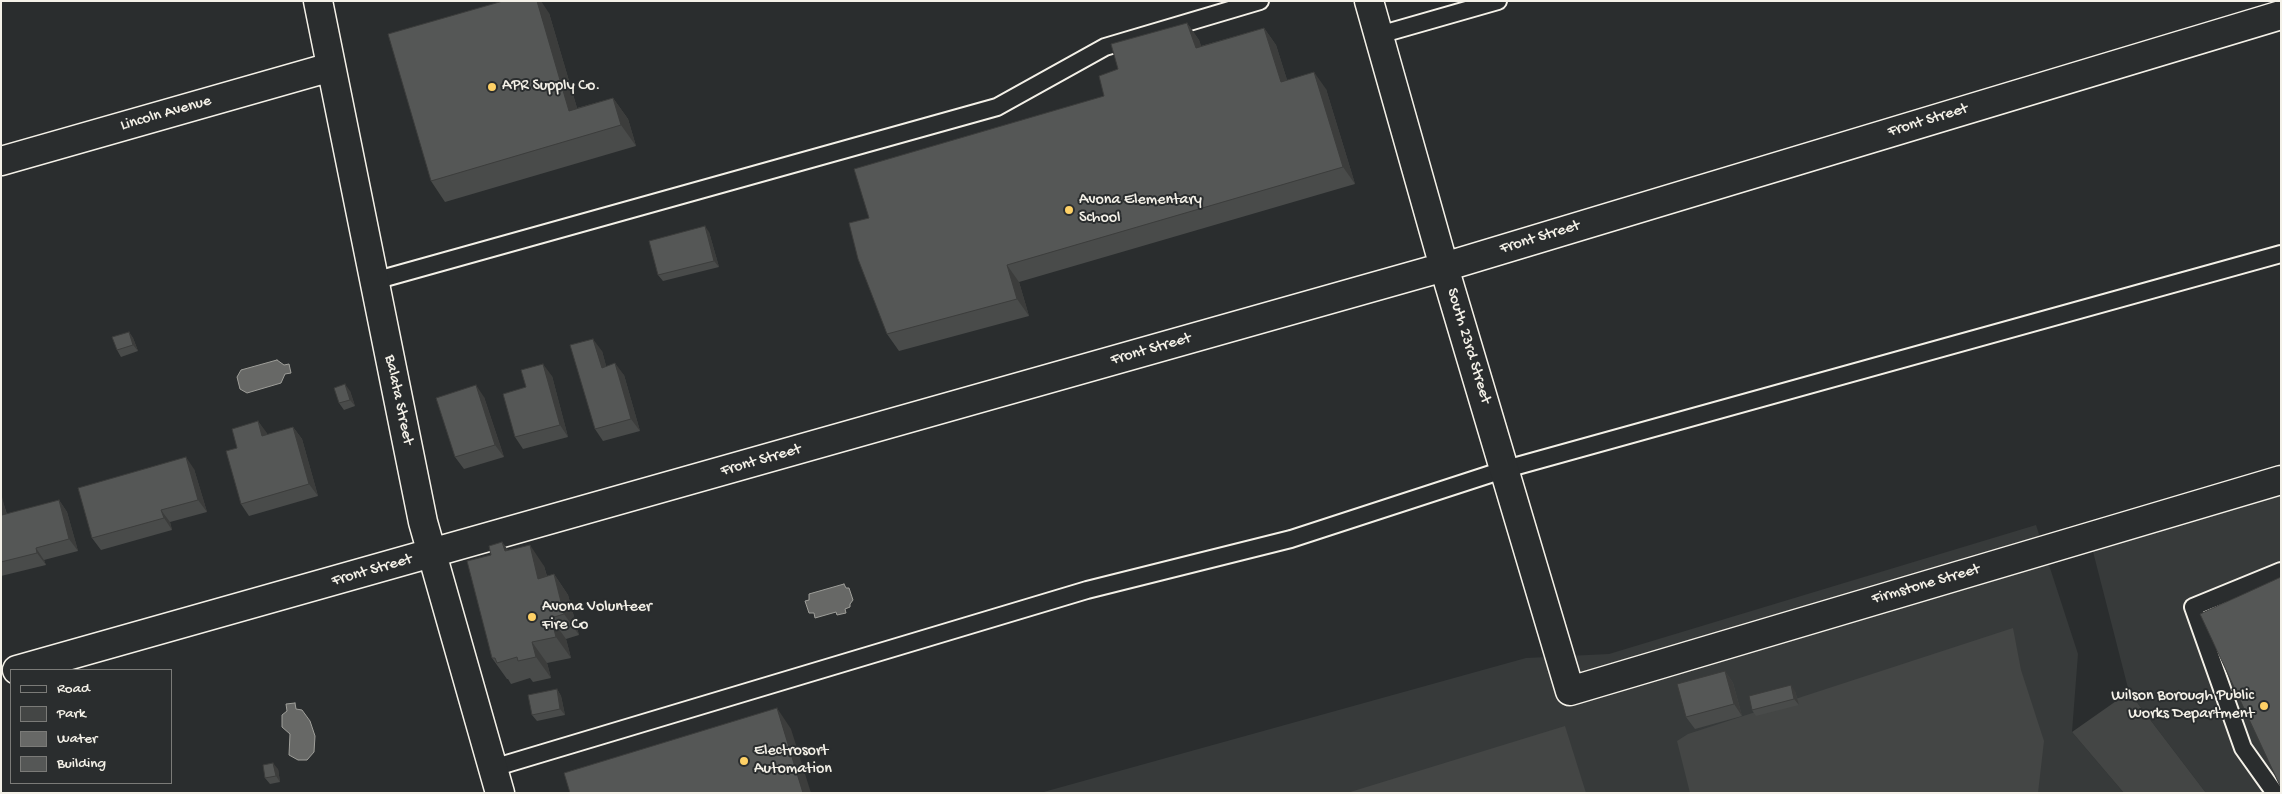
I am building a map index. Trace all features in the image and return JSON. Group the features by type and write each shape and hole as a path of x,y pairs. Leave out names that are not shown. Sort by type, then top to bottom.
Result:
{"street":[{"name":"Balata Street","path":"318,1 423,522 497,780"},
{"name":"South 23rd Street","path":"1370,1 1444,267 1506,469 1570,691"},
{"name":"Front Street","path":"21,669 1444,267 2281,15"},
{"name":"Lincoln Avenue","path":"1,161 331,67"},
{"name":"Firmstone Street","path":"1570,691 2281,480"}],"lane":[{"path":"374,281 997,108 1105,47 1260,1"},
{"path":"1379,35 1498,1"},
{"path":"497,780 1087,590 1291,540 1506,469 2281,254"},
{"path":"2275,793 2243,748 2193,607 2281,571"}],"shaded area":[{"path":"2281,480 2281,793 2206,793 2129,692 2089,536"},
{"path":"2036,525 2078,654 2072,732 2124,793 1040,793 1526,658 1609,654"}],"green space":[{"path":"2013,628 2021,670 2044,741 2038,793 1690,793 1677,741 1688,734"},
{"path":"2129,692 2206,793 2124,793 2072,732"},
{"path":"1565,726 1586,793 1347,793"}],"water":[{"path":"277,360 284,365 289,364 291,373 285,374 281,383 247,393 240,389 237,377 241,370"},
{"path":"844,584 846,588 849,588 853,600 850,607 845,609 846,613 837,615 836,612 815,618 814,613 809,613 805,601 809,600 809,594"},
{"path":"295,703 296,709 302,710 310,721 315,736 314,752 307,760 298,760 289,755 290,734 282,727 282,715 287,711 286,704"}],"building":[{"name":"APR Supply Co.","path":"503,1 537,1 569,111 613,98 621,125 431,181 388,34"},
{"name":"Avona Elementary School","path":"1187,23 1196,48 1264,28 1281,82 1314,72 1343,167 1007,265 1017,299 887,334 858,259 849,223 869,218 854,169 1104,96 1099,76 1118,69 1111,44"},
{"path":"705,226 714,261 658,275 649,241"},
{"path":"129,332 133,345 117,350 112,337"},
{"path":"593,339 602,368 615,363 631,419 595,429 570,345"},
{"path":"543,364 560,425 515,437 503,394 526,387 521,370"},
{"path":"345,384 350,400 339,403 334,388"},
{"path":"476,385 495,445 455,457 436,398"},
{"path":"258,421 262,436 293,427 309,484 241,504 226,451 237,448 232,429"},
{"path":"186,457 198,500 161,510 164,518 92,538 78,488"},
{"path":"59,500 69,539 36,548 37,553 1,562 1,513 2,515"},
{"name":"Avona Volunteer Fire Co","path":"502,542 505,551 530,545 538,579 554,574 564,614 551,618 556,637 532,642 536,657 518,661 517,657 497,663 495,658 492,658 467,561 491,555 489,546"},
{"name":"Wilson Borough Public Works Department","path":"2281,577 2281,788 2200,614"},
{"path":"1725,671 1734,704 1686,717 1677,684"},
{"path":"1791,685 1794,699 1752,710 1749,696"},
{"path":"557,689 560,709 532,715 528,695"},
{"path":"777,708 803,793 570,793 564,773"},
{"path":"273,763 276,776 265,778 263,765"}],"place":[{"name":"APR Supply Co.","path":"492,87"},
{"name":"Avona Elementary School","path":"1069,210"},
{"name":"Avona Volunteer Fire Co","path":"532,617"},
{"name":"Wilson Borough Public Works Department","path":"2264,706"},
{"name":"Electrosort Automation","path":"744,761"}]}
